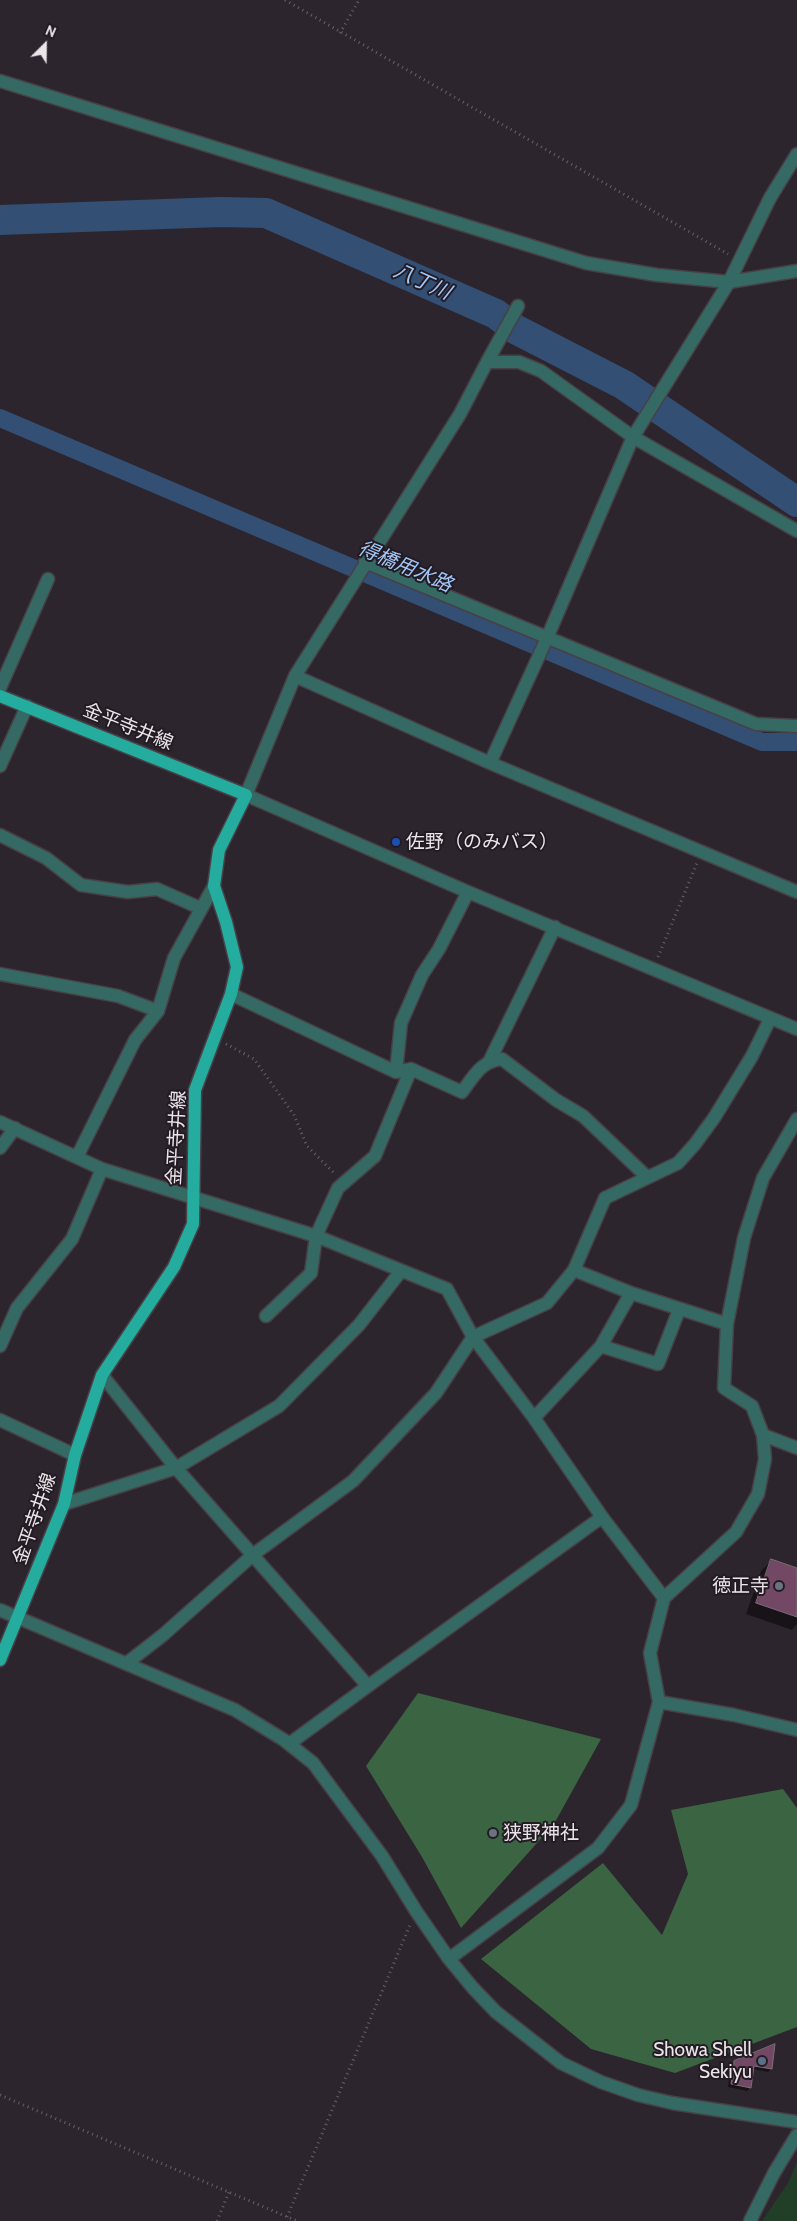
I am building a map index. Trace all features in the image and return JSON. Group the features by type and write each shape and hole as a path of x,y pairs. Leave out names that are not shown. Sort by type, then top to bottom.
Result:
{"main road":[{"name":"金平寺井線","path":"0,696 246,795 219,850 214,886 226,922 237,967 231,994 195,1090 193,1224 174,1267 102,1375 75,1455 64,1504 0,1660"}],"street":[{"path":"0,81 586,263 657,275 729,282 797,271"},
{"path":"490,763 633,437 729,282 770,198 797,154"},
{"path":"518,306 460,414 295,676 246,795 468,892 797,1029"},
{"path":"487,362 518,362 540,371 633,437 797,531"},
{"path":"362,569 543,645 756,724 797,726"},
{"path":"0,688 48,579"},
{"path":"295,676 490,763 797,892"},
{"path":"0,766 27,706"},
{"path":"0,835 46,858 82,886 128,892 157,889 200,908"},
{"path":"77,1157 135,1040 158,1010 174,958 200,908 214,886"},
{"path":"396,1072 401,1023 422,975 439,949 468,892"},
{"path":"231,994 396,1072 411,1069 462,1092 479,1070 490,1060 555,927"},
{"path":"0,974 118,996 158,1010"},
{"path":"127,1663 163,1635 254,1554 352,1482 436,1393 473,1337 547,1303 574,1270 605,1198 678,1163 714,1118 752,1056 770,1019"},
{"path":"490,1060 502,1059 556,1100 583,1116 647,1177"},
{"path":"266,1316 311,1274 316,1236 338,1188 375,1156 411,1069"},
{"path":"449,1959 598,1848 631,1805 659,1702 650,1653 664,1598 736,1532 758,1494 765,1459 763,1435 752,1406 724,1388 727,1324 744,1238 763,1178 797,1119"},
{"path":"0,1122 102,1169 316,1236 447,1289 473,1337 534,1418 602,1517 664,1598"},
{"path":"0,1148 15,1128"},
{"path":"0,1346 18,1308 72,1239 102,1169"},
{"path":"574,1270 678,1310 727,1324"},
{"path":"64,1504 176,1468 279,1406 359,1325 401,1271"},
{"path":"534,1418 601,1346 631,1293"},
{"path":"601,1346 658,1364 678,1310"},
{"path":"102,1375 176,1468 254,1554 368,1686"},
{"path":"0,1420 75,1455"},
{"path":"763,1435 797,1448"},
{"path":"288,1744 602,1517"},
{"path":"0,1610 235,1710 288,1744 313,1763 382,1856 449,1959 496,2012 560,2062 601,2082 638,2095 672,2103 797,2122"},
{"path":"659,1702 734,1715 797,1730"},
{"path":"750,2221 774,2173 797,2135"}],"path":[{"path":"285,0 739,260"},
{"path":"340,32 359,0"},
{"path":"654,969 702,851"},
{"path":"215,1038 254,1059 294,1115 306,1146 344,1184"},
{"path":"287,2217 416,1911"},
{"path":"0,2095 297,2221"},
{"path":"217,2221 229,2192"}],"green space":[{"path":"418,1693 601,1739 554,1824 461,1928 422,1857 366,1766"},
{"path":"783,1789 797,1808 797,2027 675,2073 591,2049 481,1959 603,1863 662,1935 688,1874 671,1810"},
{"path":"797,2162 797,2221 762,2221 788,2183"}],"building":[{"name":"徳正寺","path":"771,1559 797,1568 797,1617 756,1603"},
{"path":"775,2044 772,2069 754,2066 751,2088 731,2084 734,2061"}],"waterway":[{"name":"八丁川","path":"0,220 220,212 266,213 496,314 515,329 624,385 797,502"},
{"name":"得橋用水路","path":"0,418 762,742 797,742"}],"place":[{"name":"佐野（のみバス）","path":"396,842"},
{"name":"徳正寺","path":"779,1586"},
{"name":"狭野神社","path":"493,1833"},
{"name":"Showa Shell Sekiyu","path":"762,2061"}]}
